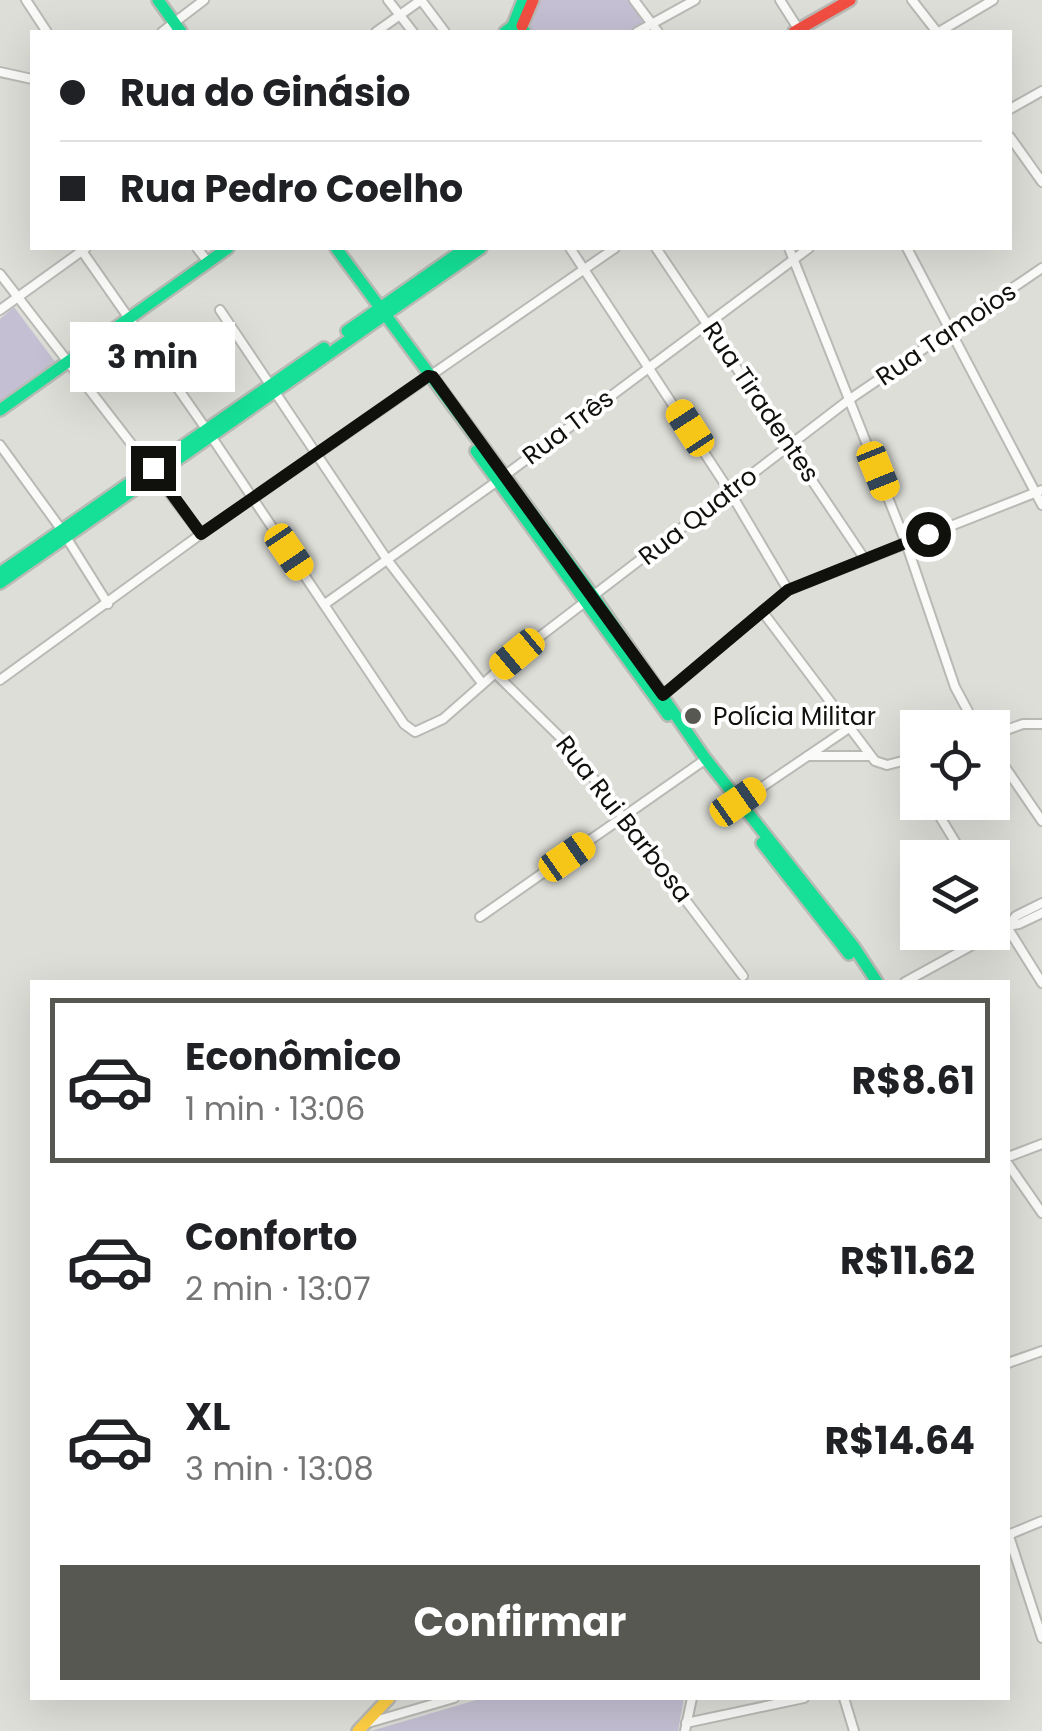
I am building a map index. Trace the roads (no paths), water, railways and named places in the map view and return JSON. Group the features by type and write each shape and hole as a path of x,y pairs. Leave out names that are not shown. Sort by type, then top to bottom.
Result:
{"street":[{"path":"26,0 46,30"},
{"path":"158,0 178,28 204,0"},
{"path":"388,0 411,30"},
{"path":"379,30 421,0 444,30"},
{"path":"517,29 522,0"},
{"path":"517,29 533,0"},
{"path":"634,0 656,30"},
{"path":"640,30 694,0"},
{"path":"780,0 797,30"},
{"path":"801,30 850,0"},
{"path":"912,0 936,30"},
{"path":"941,30 993,0"},
{"path":"0,72 30,79"},
{"path":"1012,108 1042,91"},
{"path":"1012,139 1042,182"},
{"path":"0,310 83,250"},
{"path":"85,250 325,604"},
{"path":"199,250 208,262"},
{"path":"0,410 225,250"},
{"path":"337,250 704,761 822,921 875,980"},
{"path":"0,572 155,472 463,250"},
{"path":"382,312 478,250"},
{"path":"572,250 730,492 788,590"},
{"path":"1,678 201,534 612,250"},
{"name":"Rua Tiradentes","path":"657,250 864,558"},
{"path":"789,250 850,398 955,686 968,710"},
{"name":"Rua Três","path":"325,604 500,479 806,250"},
{"path":"908,250 1042,504"},
{"name":"Rua Tamoios","path":"850,398 1042,268"},
{"path":"0,274 201,534"},
{"path":"220,310 388,561 482,684"},
{"name":"Rua Quatro","path":"325,604 408,730 420,732 434,726 495,673 850,398"},
{"path":"0,445 64,533 108,604"},
{"path":"660,698 788,590 1039,492"},
{"path":"0,584 64,533"},
{"path":"762,612 870,756 880,764 900,762"},
{"name":"Rua Rui Barbosa","path":"495,673 558,734 625,817 742,976"},
{"path":"1010,729 1042,724"},
{"path":"736,804 849,728"},
{"path":"803,756 870,756"},
{"path":"480,917 704,761"},
{"path":"1010,774 1042,821"},
{"path":"1010,923 1042,902"},
{"path":"1010,926 1042,912"},
{"path":"1010,931 1042,983"},
{"path":"909,980 963,950"},
{"path":"1010,1160 1042,1144"},
{"path":"1010,1164 1042,1213"},
{"path":"1010,1363 1042,1351"},
{"path":"1010,1533 1042,1521"},
{"path":"1010,1540 1042,1638"},
{"path":"361,1728 386,1700"},
{"path":"361,1728 448,1700"},
{"path":"692,1700 686,1727 796,1700"},
{"path":"845,1700 854,1731"}],"place":[{"name":"Polícia Militar","path":"693,716"}]}
